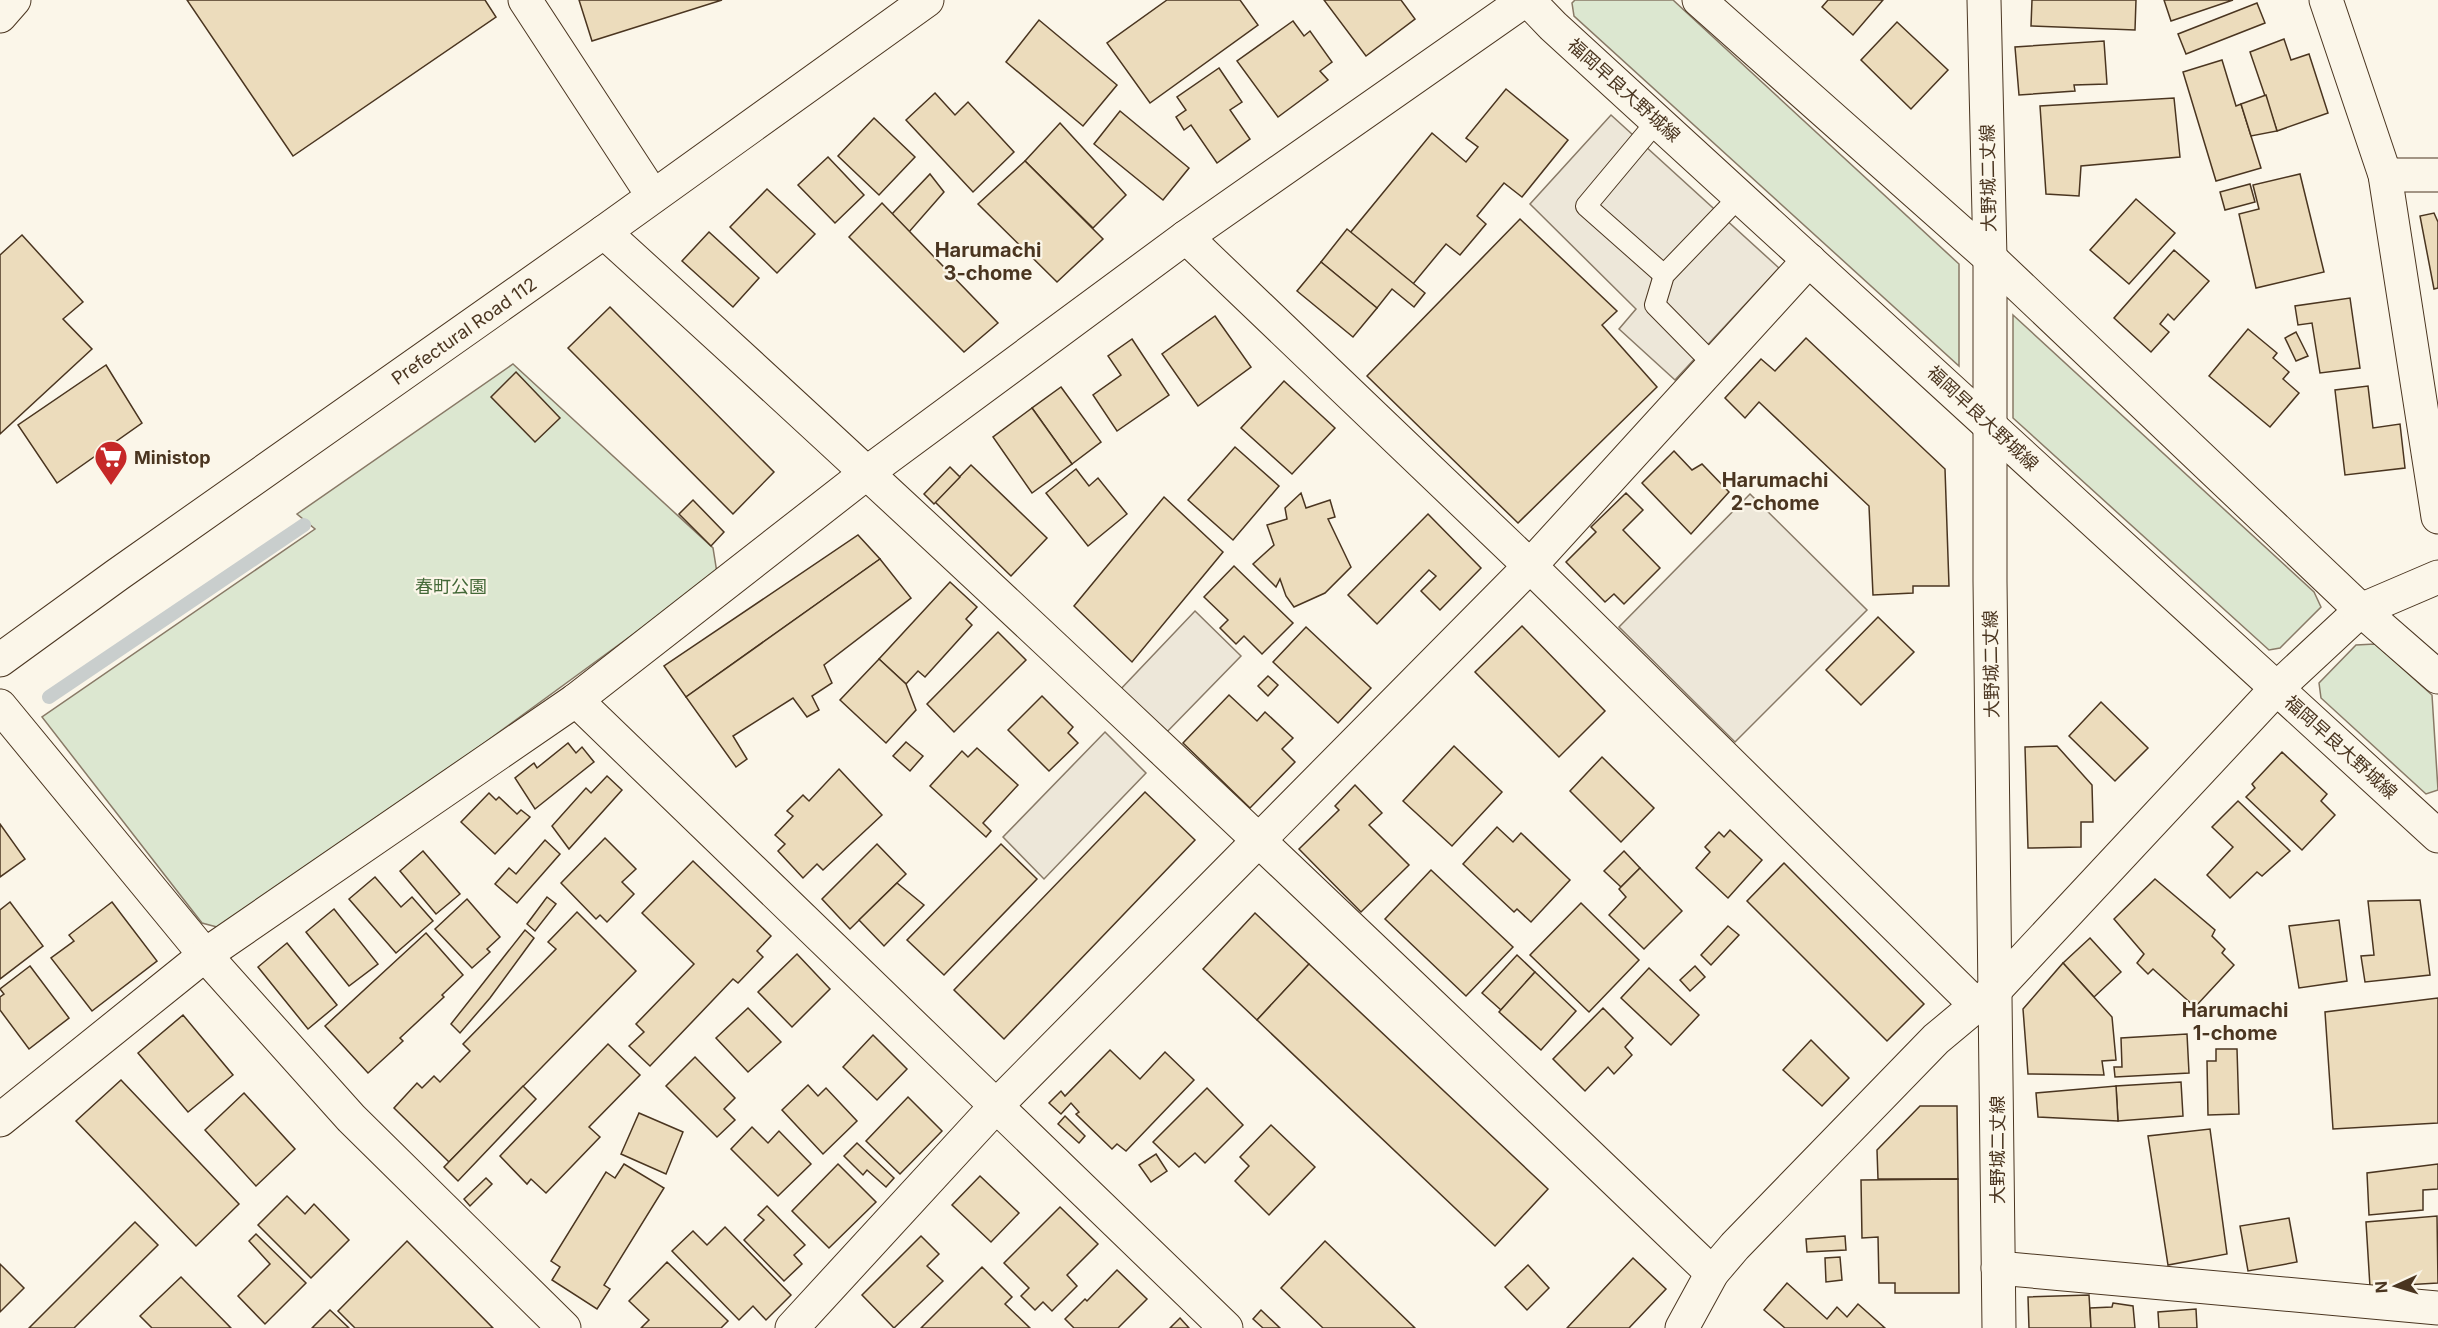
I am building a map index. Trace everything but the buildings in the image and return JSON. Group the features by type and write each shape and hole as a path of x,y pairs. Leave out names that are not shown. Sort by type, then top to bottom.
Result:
{"street":[{"path":"0,16 14,0"},
{"path":"525,0 653,196"},
{"name":"Prefectural Road 112","path":"0,660 927,0"},
{"path":"0,1120 205,955 576,700 868,472 1186,237 1527,0"},
{"name":"福岡早良大野城線","path":"1527,0 2438,836"},
{"path":"1699,0 1990,258 2361,610 2438,677"},
{"name":"大野城二丈線","path":"1984,0 1991,427 1986,997 1999,1328"},
{"path":"2326,0 2385,175 2438,517"},
{"path":"2385,175 2438,175"},
{"path":"604,232 868,472 1261,839 1712,1273"},
{"path":"1186,237 1986,997"},
{"path":"792,1328 997,1105 1530,566 1715,366 1809,260"},
{"path":"1682,1328 1712,1273 1936,1039 1986,997 2276,689 2361,610 2438,577"},
{"path":"576,700 1226,1328"},
{"path":"0,705 205,955 351,1118 564,1328"},
{"path":"1998,1268 2438,1308"},
{"path":"2422,1328 2438,1316"}],"lane":[{"path":"1657,120 1586,206 1664,275"},
{"path":"1715,366 1655,305 1664,275 1740,195"}],"green space":[{"path":"1575,0 1673,0 1959,264 1959,366 1574,16 1572,3"},
{"path":"2013,315 2314,592 2321,607 2280,648 2269,650 2013,418"},
{"name":"春町公園","path":"513,364 713,548 717,573 228,930 202,923 42,717 315,529 297,514"},
{"path":"2375,644 2432,695 2438,790 2426,794 2321,698 2319,683 2356,645"}],"shaded area":[{"path":"1611,115 1779,268 1675,380 1619,329 1636,309 1530,204"},
{"path":"1750,494 1867,610 1735,742 1619,627"},
{"path":"1195,611 1241,656 1163,736 1118,692"},
{"path":"1105,732 1146,773 1044,879 1003,837"}],"waterway":[{"path":"49,697 304,525"}],"place":[{"name":"Ministop","path":"111,486"}],"district":[{"name":"Harumachi 3-chome","path":"988,262"},
{"name":"Harumachi 2-chome","path":"1775,492"},
{"name":"Harumachi 1-chome","path":"2235,1022"}]}
